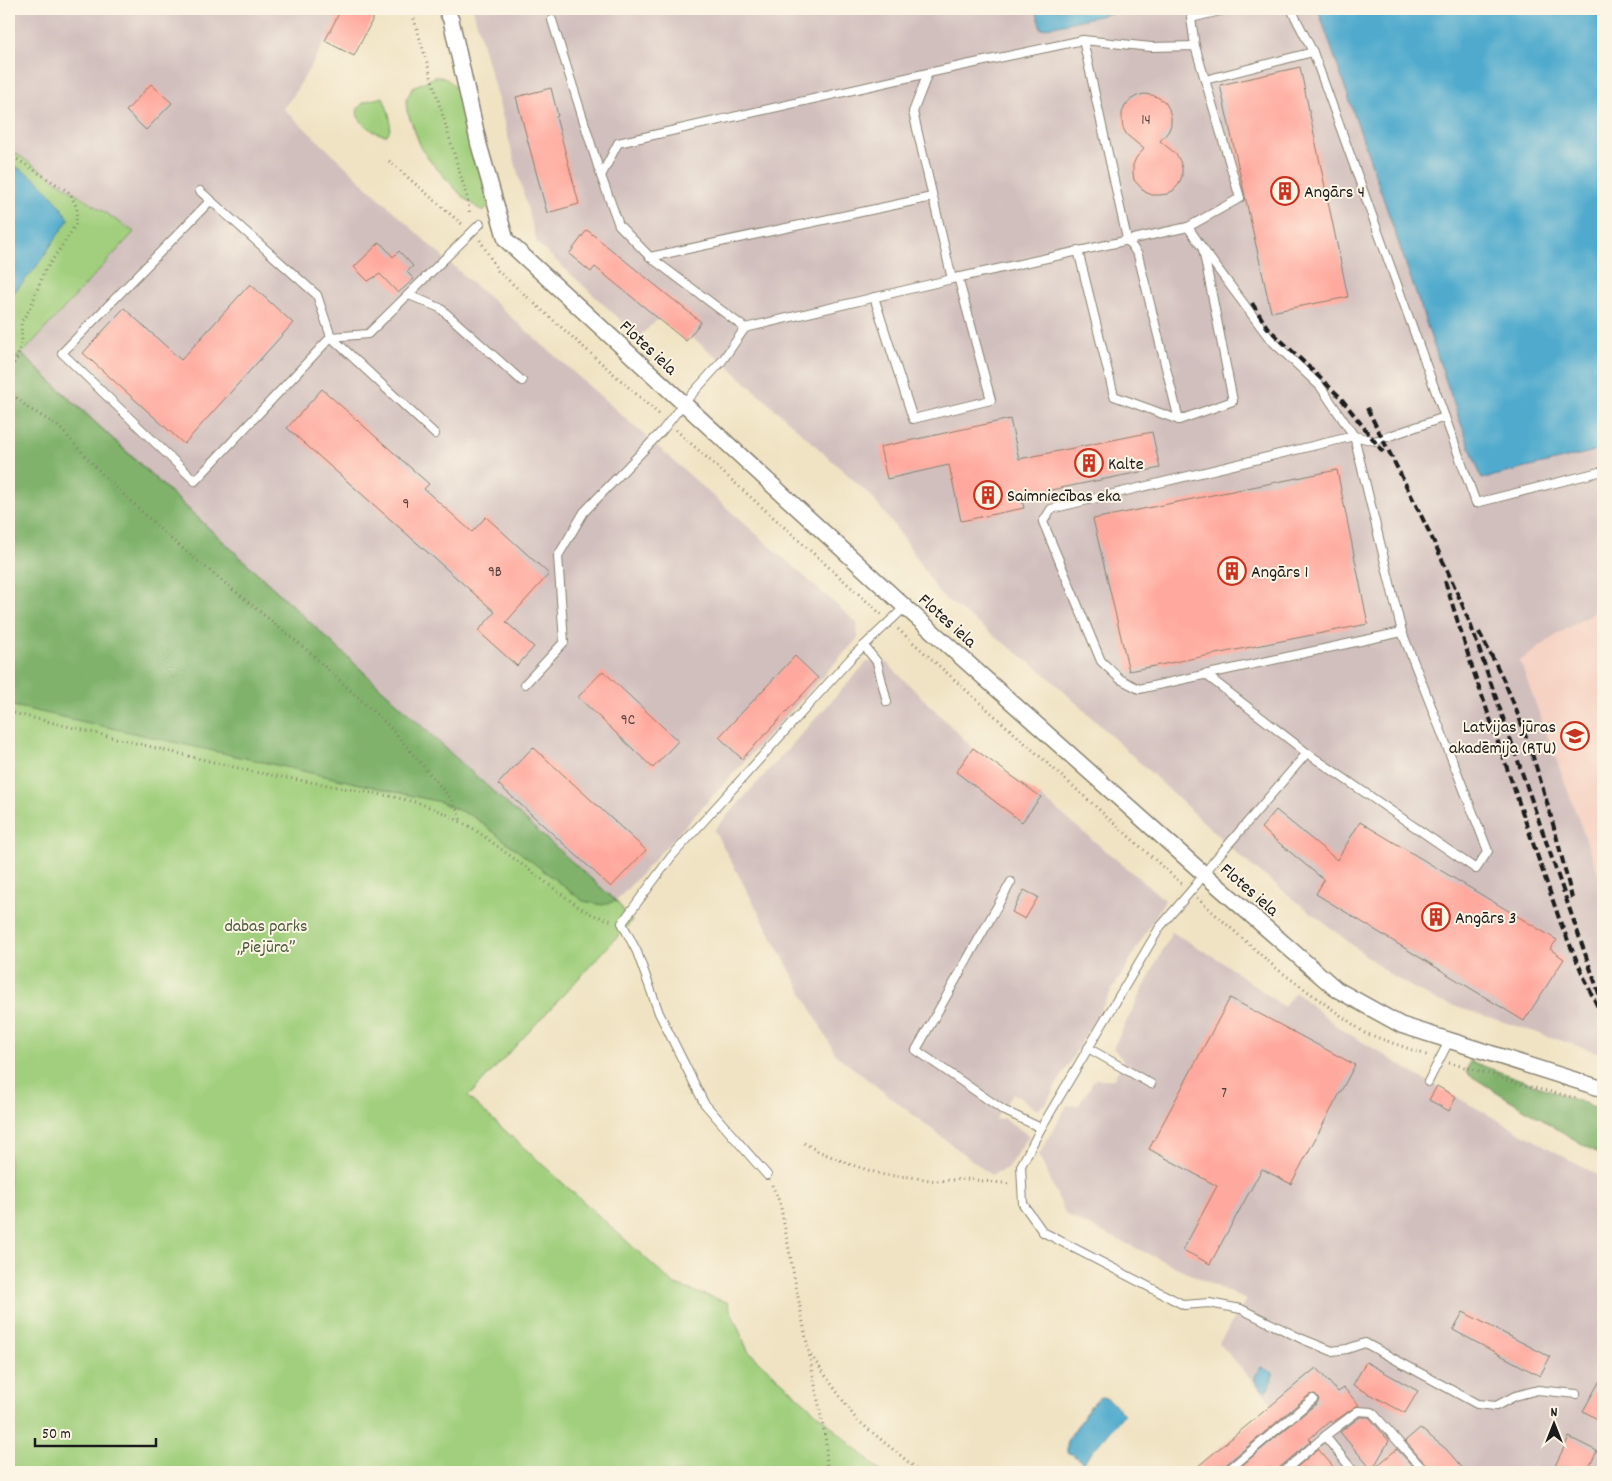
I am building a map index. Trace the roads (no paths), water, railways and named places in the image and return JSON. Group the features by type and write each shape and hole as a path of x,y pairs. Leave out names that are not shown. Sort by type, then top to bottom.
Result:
{"street":[{"name":"Flotes iela","path":"446,9 451,20 479,145 506,240 905,607 1336,989 1401,1026 1603,1089"}],"lane":[{"path":"526,684 564,642 558,556 584,512 662,431 722,360 745,328 955,278 1188,227 1240,198 1195,46 1191,18 1228,9"},
{"path":"1291,9 1313,52 1476,503 1603,471"},
{"path":"552,20 600,176 619,225 650,257 745,328"},
{"path":"600,176 618,143 928,73 1083,40 1150,47 1195,46"},
{"path":"1083,40 1127,239 1138,255 1179,420"},
{"path":"1205,80 1313,52"},
{"path":"874,297 913,419 991,400 932,197 913,112 928,73"},
{"path":"200,191 317,295 331,337 435,434"},
{"path":"650,257 932,197"},
{"path":"210,200 62,353 195,481 331,337 368,334 480,224"},
{"path":"1188,227 1270,339 1320,386 1354,436 1402,632 1488,851 1476,869 1307,753 1205,674"},
{"path":"1078,250 1114,396 1179,420 1233,401 1203,249"},
{"path":"409,295 440,308 522,381"},
{"path":"1402,632 1140,688 1120,679 1101,661 1043,522 1051,509 1354,436 1375,441 1445,417"},
{"path":"768,1175 704,1103 659,1013 637,952 622,923 671,857 852,657 905,607"},
{"path":"864,646 877,662 887,702"},
{"path":"1307,753 1220,853 1160,927 1040,1128 1021,1166 1023,1204 1043,1232 1184,1305 1209,1303 1241,1309 1302,1339 1332,1350 1347,1349 1365,1343 1477,1404 1496,1406 1515,1396 1538,1390 1576,1394"},
{"path":"1011,882 916,1050 1003,1110 1040,1128"},
{"path":"1428,1082 1449,1041"},
{"path":"1088,1048 1151,1084"},
{"path":"1226,1472 1313,1399"},
{"path":"1283,1472 1358,1411 1372,1412 1425,1472"},
{"path":"1325,1436 1354,1472"}],"water":[{"path":"1036,9 1129,9 1041,29"},
{"path":"1318,9 1603,9 1603,449 1482,479 1458,416"},
{"path":"9,162 37,180 52,195 69,219 34,270 9,298"},
{"path":"1261,1367 1273,1373 1273,1379 1267,1391 1264,1391 1255,1382 1255,1376"},
{"path":"1100,1397 1111,1401 1124,1414 1083,1463 1072,1454 1067,1453 1067,1441 1091,1405"}],"railway":[{"path":"1252,303 1267,327 1340,397 1383,452"},
{"path":"1367,408 1434,543 1471,626 1603,1005"},
{"path":"1445,581 1471,664 1561,924 1603,1018"},
{"path":"1479,632 1505,683 1526,735 1551,816 1572,898"}],"place":[{"name":"Angārs 4","path":"1285,191"},
{"name":"Kalte","path":"1089,463"},
{"name":"Saimniecības eka","path":"988,495"},
{"name":"Angārs 1","path":"1232,571"},
{"name":"Latvijas jūras akadēmija (RTU)","path":"1575,736"},
{"name":"Angārs 3","path":"1436,917"}],"park label":[{"name":"dabas parks „Piejūra”","path":"266,935"}]}
